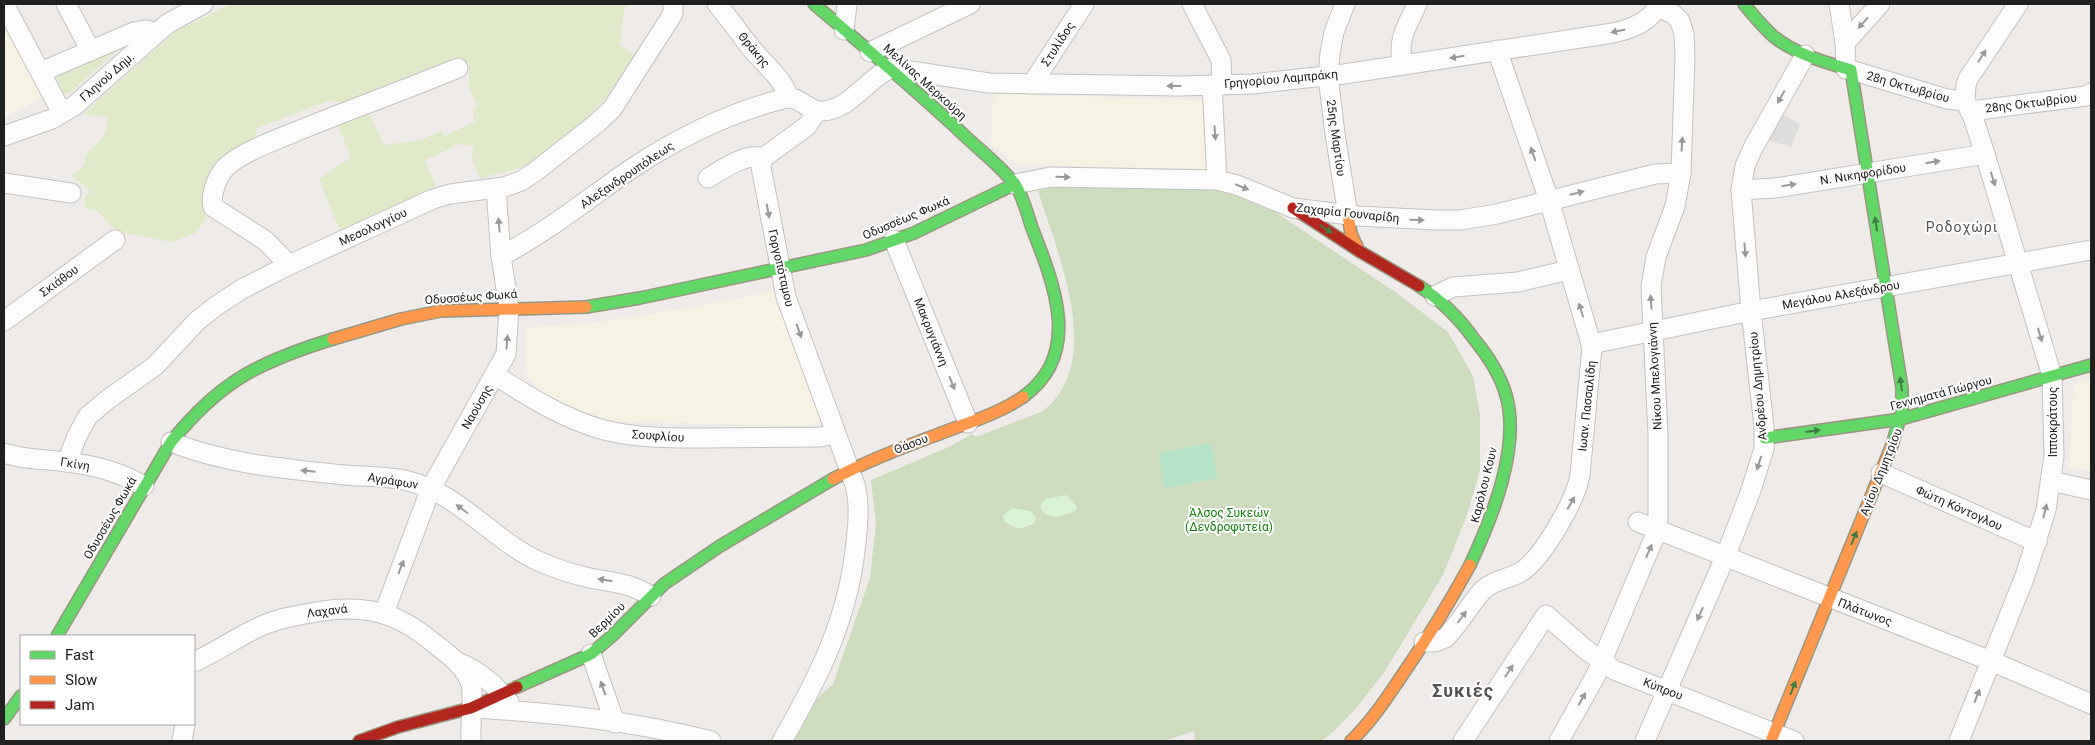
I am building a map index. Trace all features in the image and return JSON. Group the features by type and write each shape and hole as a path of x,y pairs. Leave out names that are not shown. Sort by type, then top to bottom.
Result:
{"street":[{"path":"4,4 42,72 62,114"},
{"path":"66,4 91,50"},
{"name":"Γληνού Δημ.","path":"4,136 62,114 155,34 178,17 203,4"},
{"name":"Μεσολογγίου","path":"67,462 82,427 95,410 155,366 197,321 242,289 289,265 433,199 450,194 496,189 514,184 526,178 605,117 618,102 671,16 673,4"},
{"name":"Θράκης","path":"717,4 786,88 789,98"},
{"name":"Μελίνας Μερκούρη","path":"814,4 930,102 1015,184"},
{"path":"844,30 847,4"},
{"path":"870,52 970,4"},
{"name":"Στυλίδος","path":"1032,84 1084,4"},
{"path":"1192,4 1221,60 1217,85 1217,180"},
{"name":"25ης Μαρτίου","path":"1345,4 1334,32 1328,76 1348,215"},
{"path":"1402,65 1401,38 1417,4"},
{"name":"Αγίου Δημητρίου","path":"1773,737 1881,474 1901,419 1902,388 1887,287 1848,70 1839,4"},
{"path":"1845,43 1880,4"},
{"path":"1968,106 1966,85 1971,73 2018,4"},
{"name":"Γρηγορίου Λαμπράκη","path":"891,68 989,82 1032,84 1217,85 1328,76 1621,31 1647,19 1659,5"},
{"name":"Νίκου Μπελογιάννη","path":"1559,741 1601,662 1654,538 1656,528 1658,510 1658,435 1651,292 1654,267 1675,206 1681,173 1685,83 1684,34 1678,18 1659,5"},
{"path":"1754,7 1774,37 1806,55 1848,70"},
{"path":"42,72 139,30 147,30 155,34"},
{"name":"Ιωαν. Πασσαλίδη","path":"1424,642 1435,642 1445,638 1483,590 1492,584 1512,577 1528,566 1553,533 1575,495 1580,475 1592,344 1549,200 1497,50"},
{"name":"Ανδρέου Δημητρίου","path":"1645,741 1726,555 1764,449 1741,190 1745,166 1753,148 1806,55"},
{"path":"289,265 266,241 215,209 212,204 214,192 217,180 224,169 240,158 271,142 458,68"},
{"path":"789,98 796,99 817,111 828,111 839,106 891,68"},
{"name":"28η Οκτωβρίου","path":"1848,70 1968,106"},
{"path":"930,102 948,76"},
{"name":"28ης Οκτωβρίου","path":"1968,106 2086,96 2091,93"},
{"name":"Αλεξανδρουπόλεως","path":"501,256 551,227 636,166 678,141 733,116 789,98"},
{"name":"Ιπποκράτους","path":"1959,741 2026,576 2037,542 2051,481 2054,446 2052,376 2019,263 1968,106"},
{"path":"708,178 733,164 753,157 762,161 807,126 817,111"},
{"name":"Ν. Νικηφορίδου","path":"1741,190 1775,188 1985,154"},
{"name":"Γοργοπόταμου","path":"762,161 779,268 786,297 850,471"},
{"name":"Ζαχαρία Γουναρίδη","path":"1015,184 1051,177 1217,180 1237,185 1293,208 1348,215 1423,220 1460,220 1497,214 1655,174 1681,173"},
{"path":"4,183 70,193"},
{"name":"Οδυσσέως Φωκά","path":"58,635 171,442 190,418 223,388 247,372 278,358 418,314 454,310 576,308 620,303 845,255 894,240 1015,184"},
{"name":"Θάσου","path":"850,471 893,451 968,423 1015,402 1035,388 1047,372 1058,347 1059,312 1044,258 1015,184"},
{"name":"Ναούσης","path":"384,613 431,488 506,354 509,308 501,256 496,189"},
{"name":"Καρόλου Κουν","path":"1293,208 1434,296 1458,320 1496,371 1506,394 1510,426 1502,476 1486,530 1465,577 1376,714 1351,741"},
{"path":"1348,215 1352,239 1359,250"},
{"name":"Σκιάθου","path":"4,322 115,240"},
{"name":"Μακρυγιάννη","path":"894,240 968,423"},
{"name":"Μεγάλου Αλεξάνδρου","path":"1592,344 1751,311 2091,250"},
{"path":"1434,296 1453,287 1518,282 1569,270"},
{"name":"Γεννηματά Γιώργου","path":"1764,438 1901,419 2091,365"},
{"name":"Σουφλίου","path":"495,375 537,401 568,417 616,432 655,438 820,437 835,434"},
{"name":"Αγράφων","path":"171,442 204,454 234,461 296,470 396,479 431,488 534,559 573,574 630,585 650,596"},
{"name":"Γκίνη","path":"4,453 112,471 144,486"},
{"path":"782,741 818,677 838,629 847,597 855,555 858,520 857,494 850,471"},
{"name":"Βερμίου","path":"359,741 398,727 471,708 591,654 613,635 650,596 678,572 850,471"},
{"name":"Φώτη Κόντογλου","path":"1881,474 2037,542"},
{"path":"2051,481 2091,490"},
{"name":"Πλάτωνος","path":"1638,522 1726,555 1991,661 2091,704"},
{"name":"Λαχανά","path":"195,666 258,628 282,618 340,608 362,608 384,613 416,629 455,662 470,683 472,694 471,741"},
{"name":"Κύπρου","path":"1464,741 1546,615 1601,662 1618,672 1773,737 1794,741"},
{"path":"591,654 615,723"},
{"name":"Λαχανά","path":"455,662 470,667 492,683 514,711"},
{"path":"12,715 20,698"},
{"path":"471,708 615,723 711,741"},
{"path":"182,741 185,725"}],"shaded area":[{"path":"4,24 20,49 43,98 4,117"},
{"path":"993,94 1204,100 1209,169 1017,165 991,144"},
{"path":"1784,115 1800,124 1791,147 1766,140"},
{"path":"773,289 824,419 808,426 623,422 584,414 541,394 528,376 526,366 526,327 571,325 626,318 761,294"},
{"path":"2091,378 2091,470 2069,469 2073,393 2077,382"}],"green space":[{"path":"231,4 628,4 624,10 620,45 635,56 607,96 580,126 535,160 522,167 480,179 472,159 474,146 456,144 450,149 425,160 437,190 377,213 340,231 319,179 351,157 337,123 368,111 384,145 420,140 442,131 444,136 475,122 473,112 477,105 469,87 469,63 457,61 342,104 331,100 257,128 254,141 217,164 212,172 208,214 195,233 171,242 120,232 113,228 97,211 85,208 85,198 90,192 72,176 85,163 85,156 107,130 107,117 83,114 176,31"},
{"path":"128,41 69,93 64,93 55,75"},
{"name":"Άλσος Συκεών (Δενδροφυτεία)","path":"1064,184 1218,188 1272,210 1395,292 1448,332 1473,376 1480,415 1480,470 1467,515 1443,575 1385,671 1358,706 1332,733 1321,741 1195,741 1194,731 1164,741 792,741 814,701 833,684 870,578 876,523 871,480 951,446 972,434 976,437 1043,411 1062,390 1071,364 1074,336 1071,306 1065,275 1038,191"},
{"path":"1211,443 1217,478 1165,488 1159,453"},
{"path":"1067,495 1077,507 1076,510 1056,517 1047,515 1040,506 1045,499"},
{"path":"1012,508 1031,511 1036,518 1034,523 1019,528 1005,522 1003,516"}],"traffic: fast":[{"path":"814,4 928,102 997,165 1017,187 1048,272 1055,295 1058,317 1058,339 1053,360 1042,380 1023,397"},
{"path":"1744,4 1773,36 1791,48 1810,57 1851,70 1902,388 1902,411 1892,445"},
{"path":"586,307 640,298 866,250 914,233 1015,184"},
{"path":"1419,286 1442,303 1456,317 1484,352 1500,380 1506,395 1510,415 1510,437 1502,482 1487,526 1470,565"},
{"path":"58,635 171,442 189,421 207,403 243,376 283,356 333,339"},
{"path":"1765,438 1901,419 2091,365"},
{"path":"517,687 591,654 613,635 664,584 720,546 833,479"},
{"path":"4,719 20,697"}],"traffic: slow":[{"path":"1348,215 1351,234 1359,251"},
{"path":"333,339 401,319 441,311 586,307"},
{"path":"833,479 885,455 993,413 1023,397"},
{"path":"1771,741 1892,445"},
{"path":"1351,741 1380,708 1414,658 1470,565"}],"traffic: jam":[{"path":"1293,208 1359,251 1419,286"},
{"path":"359,741 398,727 471,708 517,687"}],"district":[{"name":"Ροδοχώρι","path":"1962,227"},
{"name":"Συκιές","path":"1463,691"}]}
